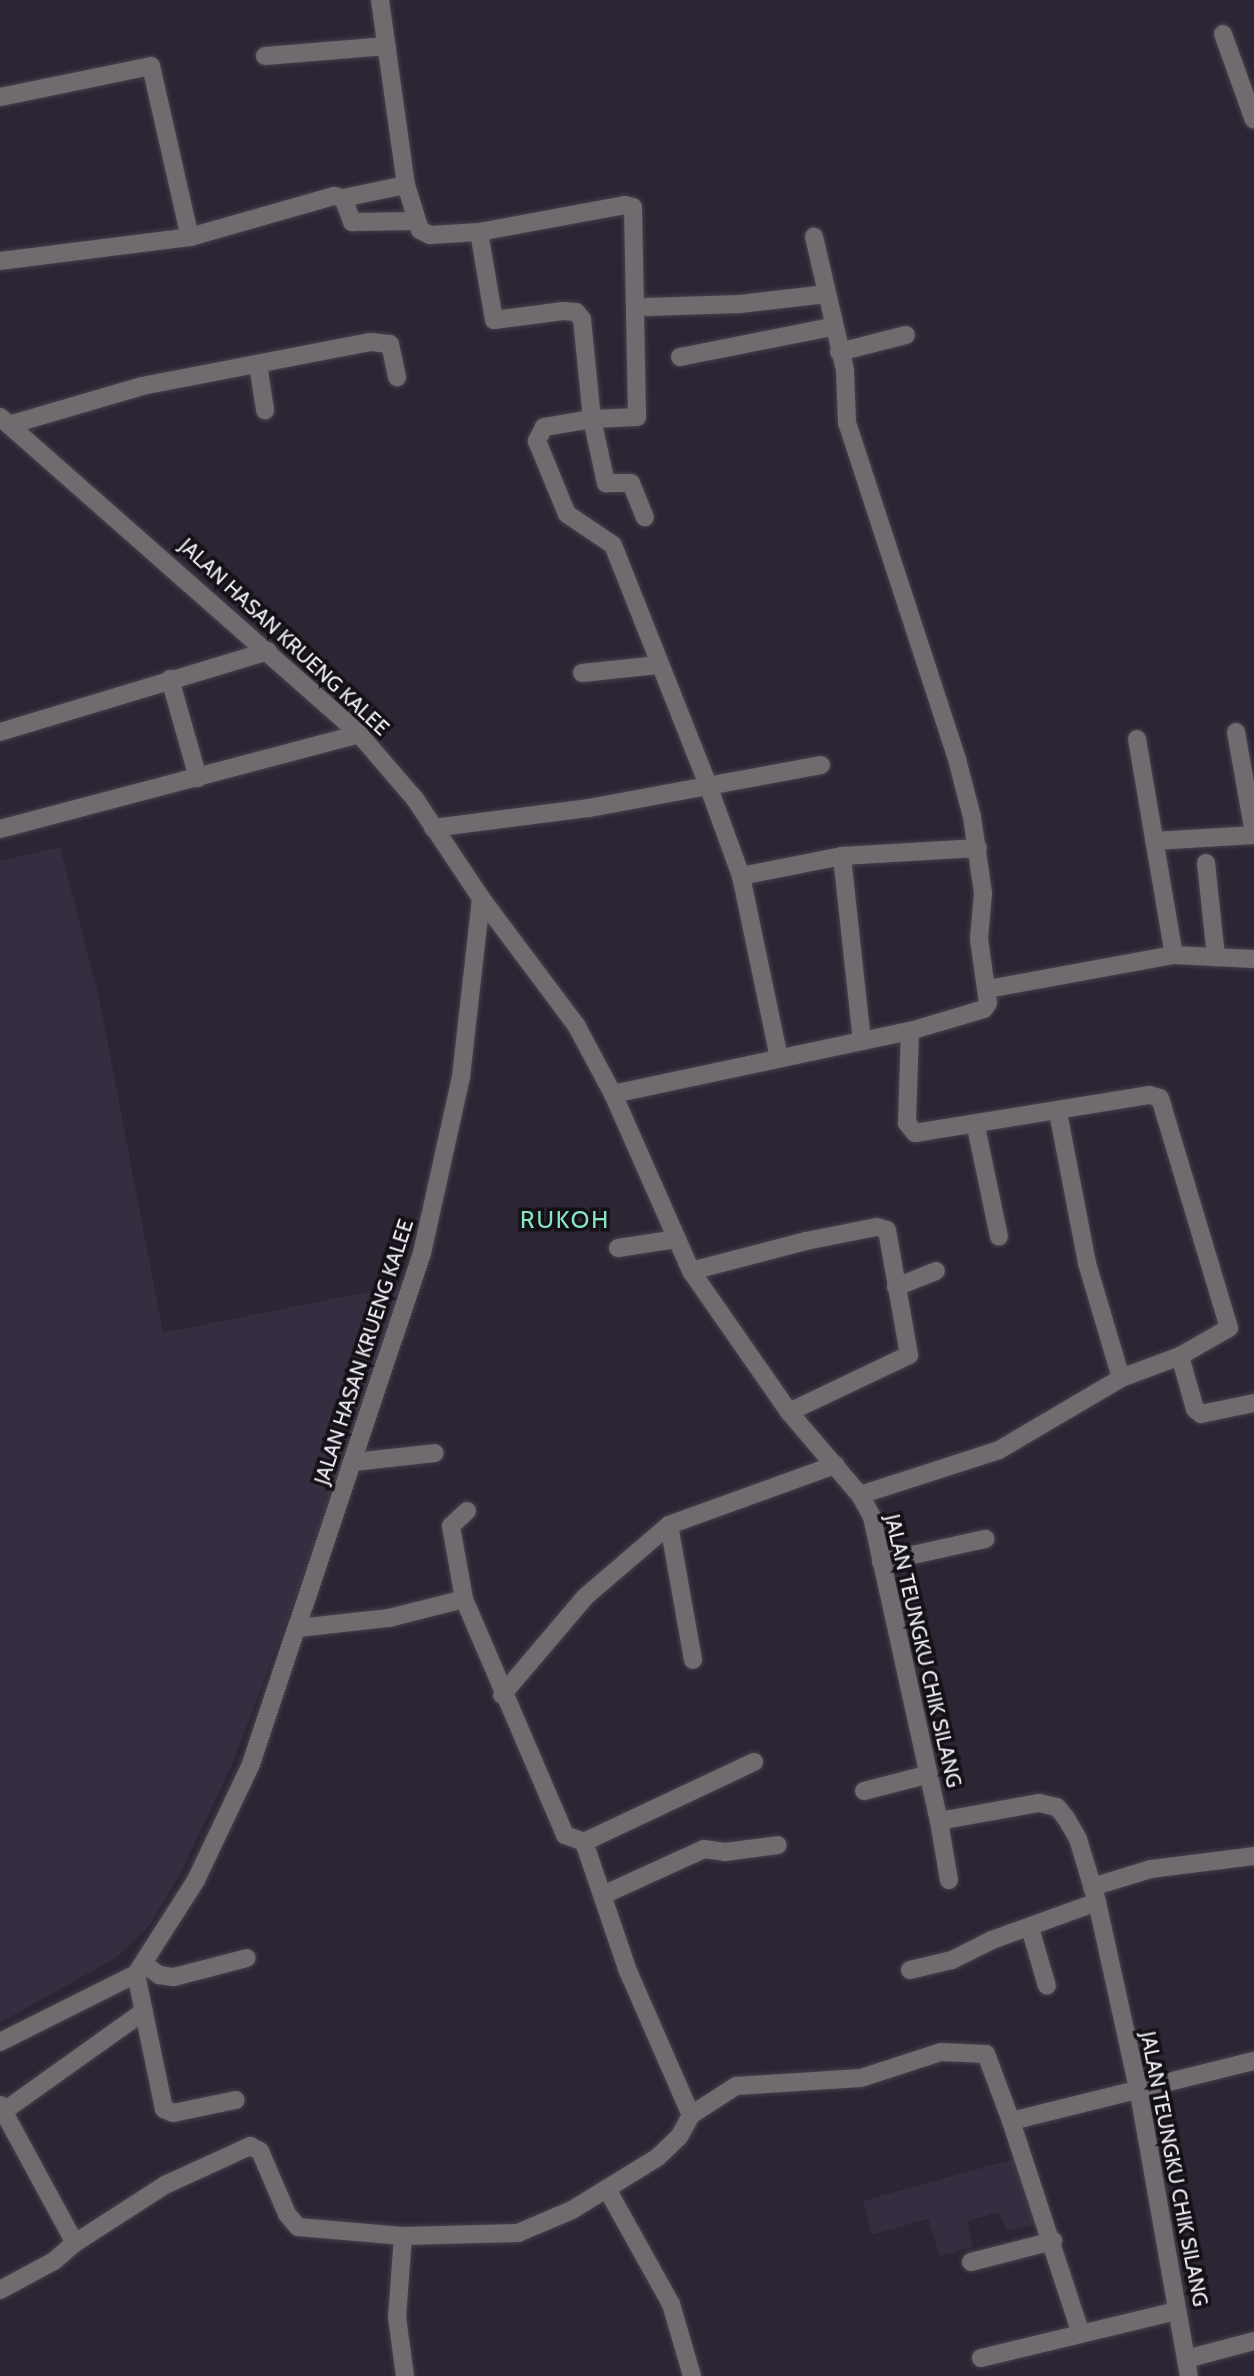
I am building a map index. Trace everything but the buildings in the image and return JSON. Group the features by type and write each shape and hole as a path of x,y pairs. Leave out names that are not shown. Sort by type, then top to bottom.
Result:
{"street":[{"path":"380,0 414,220 430,235 479,232 625,205 633,207 637,417 592,419 544,426 537,441 567,514 613,545 658,665 709,788 741,876 779,1058"},
{"path":"1223,34 1254,120"},
{"path":"265,56 387,46"},
{"path":"0,97 151,66 190,237"},
{"path":"0,261 190,237 304,202 343,198 407,185"},
{"path":"343,198 352,222 414,220"},
{"path":"479,232 494,320 563,311 576,312 582,319 592,419 606,483 631,483 645,517"},
{"path":"613,1094 910,1031 984,1009 988,989 979,939 984,893 978,848 957,759 847,423 845,370 832,327 814,237"},
{"path":"647,307 740,304 826,294"},
{"path":"680,357 832,327"},
{"path":"839,352 906,335"},
{"path":"4,421 90,399 384,341 393,351 397,377"},
{"path":"258,364 265,410"},
{"name":"JALAN HASAN KRUENG KALEE","path":"4,421 359,734 415,799 481,898 461,1077 450,1138 410,1299 251,1764 215,1844 140,1969"},
{"path":"0,732 268,651"},
{"path":"582,673 658,665"},
{"path":"170,679 198,778"},
{"path":"1154,841 1254,834 1236,732"},
{"path":"0,829 359,734"},
{"path":"1137,739 1174,955"},
{"path":"433,828 709,788 821,765"},
{"path":"741,876 842,856 978,848"},
{"path":"842,856 862,1041"},
{"path":"1206,863 1216,957"},
{"name":"JALAN TEUNGKU CHIK SILANG","path":"481,898 576,1025 613,1094 691,1271 789,1412 860,1495 872,1517 926,1775 939,1822 1039,1803 1057,1807 1078,1839 1094,1894 1139,2093 1187,2368"},
{"path":"988,989 1174,955 1254,959"},
{"path":"860,1495 999,1450 1121,1378 1180,1356 1229,1328 1160,1098 1150,1095 976,1127 920,1134 908,1128 910,1031"},
{"path":"1058,1113 1087,1263 1121,1378"},
{"path":"976,1127 999,1237"},
{"path":"691,1271 877,1227 889,1233 896,1287 909,1351 906,1359 789,1412"},
{"path":"618,1248 677,1239"},
{"path":"896,1287 936,1271"},
{"path":"1180,1356 1198,1413 1254,1403"},
{"path":"354,1462 435,1453"},
{"path":"502,1695 585,1597 669,1525 835,1465"},
{"path":"467,1511 451,1527 464,1599 502,1695 565,1835 584,1842 754,1762"},
{"path":"669,1525 693,1660"},
{"path":"881,1562 985,1539"},
{"path":"298,1628 388,1618 464,1599"},
{"path":"864,1791 926,1775"},
{"path":"939,1822 949,1880"},
{"path":"584,1842 628,1970 691,2115"},
{"path":"603,1895 705,1849 725,1853 778,1845"},
{"path":"910,1970 952,1960 1030,1928 1094,1894 1151,1869 1254,1856"},
{"path":"1030,1928 1047,1986"},
{"path":"0,2042 140,1969 174,1977 247,1958"},
{"path":"140,1969 144,2011 166,2112 236,2099"},
{"path":"75,2243 2,2108 144,2011"},
{"path":"0,2290 54,2261 75,2243 165,2185 250,2146 260,2151 287,2214 298,2227 403,2236 518,2233 607,2189 668,2149 691,2115 736,2085 861,2078 941,2052 976,2051 993,2064 1054,2241 1081,2334"},
{"path":"1011,2121 1139,2093 1254,2061"},
{"path":"607,2189 671,2304 692,2376"},
{"path":"403,2236 397,2317 405,2376"},
{"path":"971,2262 1054,2241"},
{"path":"981,2358 1177,2311"},
{"path":"1187,2368 1254,2341"}],"shaded area":[{"path":"60,847 99,997 163,1333 402,1285 302,1581 231,1767 180,1874 149,1926 117,1957 0,2023 0,861"},
{"path":"1021,2157 1044,2222 1006,2231 999,2212 967,2221 973,2247 940,2256 928,2219 871,2235 863,2201"}],"district":[{"name":"RUKOH","path":"565,1220"}]}
